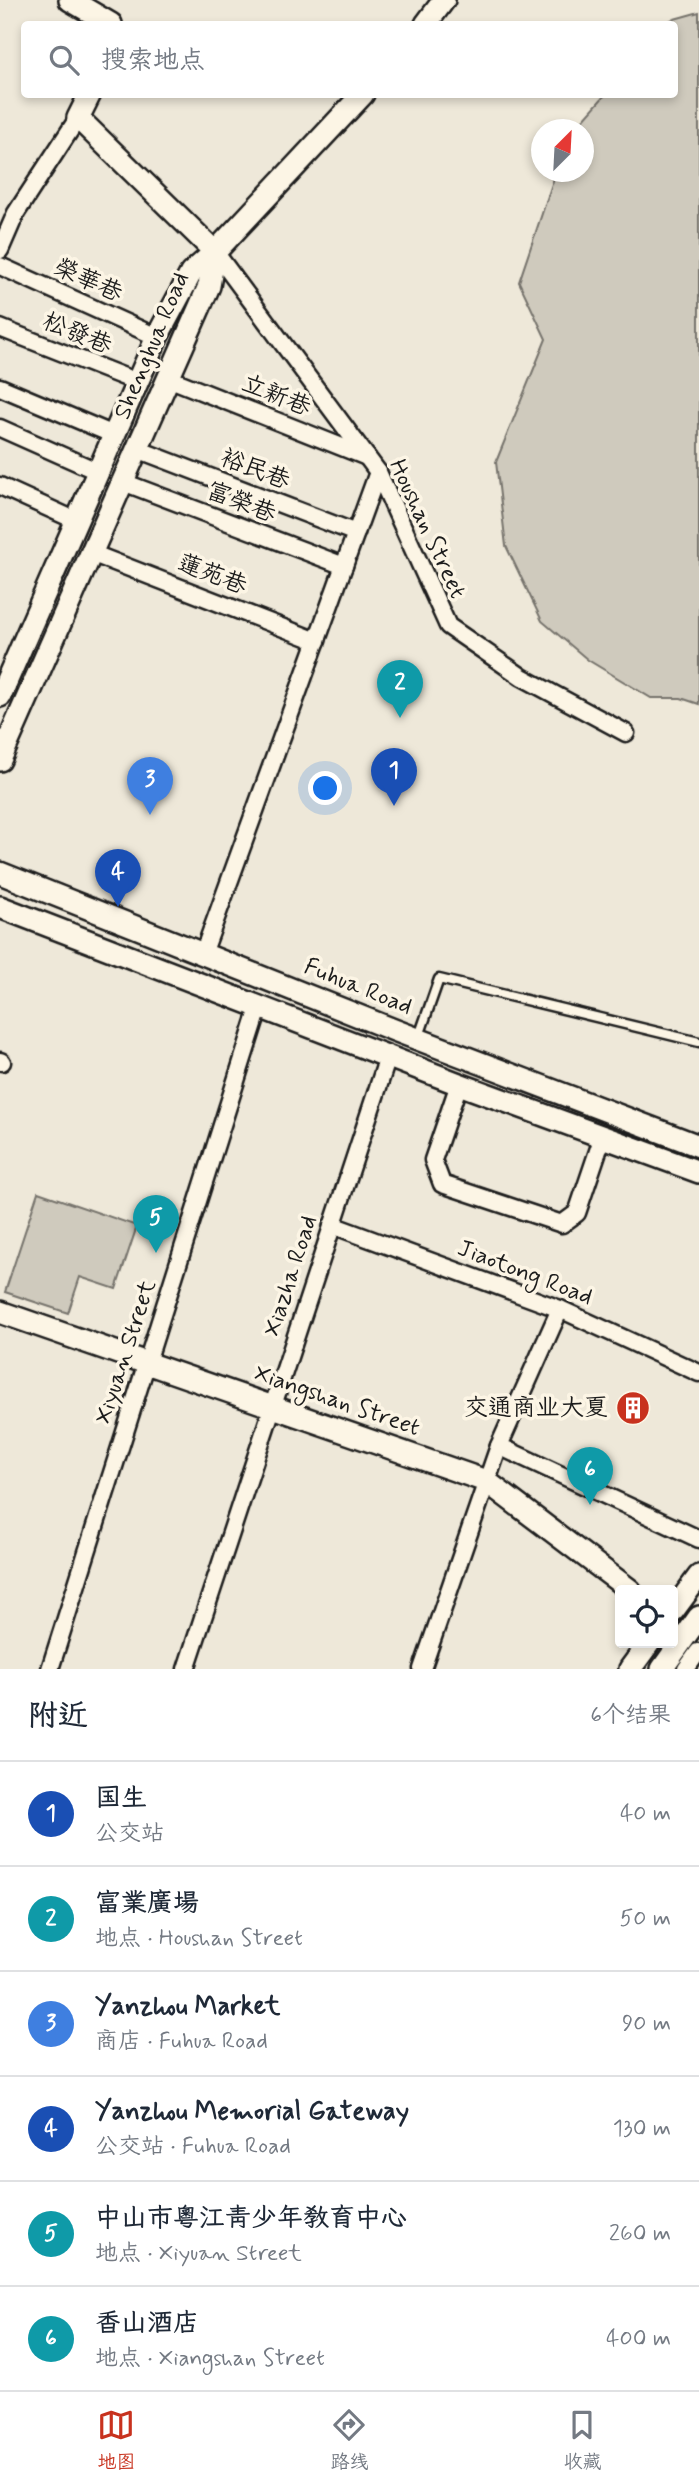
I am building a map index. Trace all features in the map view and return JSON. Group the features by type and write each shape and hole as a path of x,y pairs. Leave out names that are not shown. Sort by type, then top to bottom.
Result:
{"main road":[{"path":"70,0 106,21"},
{"path":"428,21 444,0"},
{"path":"88,98 79,118 215,252 359,98"},
{"name":"Shenghua Road","path":"0,696 157,337 191,273 215,252"},
{"name":"Shenghua Road","path":"0,760 209,286 215,252"},
{"name":"Fuhua Road","path":"0,873 418,1039 699,1146"},
{"path":"0,906 258,1008 699,1172"},
{"name":"Xiangshan Street","path":"0,1312 486,1481 622,1585"},
{"path":"678,1604 699,1576"},
{"path":"662,1669 691,1641"},
{"path":"630,1669 645,1648"}],"street":[{"path":"0,250 16,213 79,118"},
{"name":"Houshan Street","path":"215,252 378,472 448,626 522,677 626,733"},
{"name":"榮華巷","path":"0,266 157,337"},
{"name":"松發巷","path":"0,328 137,382"},
{"name":"立新巷","path":"168,378 367,457"},
{"path":"0,387 114,435"},
{"path":"0,428 99,472"},
{"name":"裕民巷","path":"137,449 356,533"},
{"path":"203,954 378,472"},
{"name":"富榮巷","path":"123,482 344,566"},
{"path":"0,486 77,521"},
{"name":"蓮苑巷","path":"91,553 317,640"},
{"name":"Xiyuan Street","path":"50,1669 258,1008"},
{"name":"Xiazha Road","path":"186,1669 388,1057"},
{"path":"459,1084 433,1160 442,1184 562,1224 577,1213 603,1136"},
{"name":"Jiaotong Road","path":"332,1225 561,1308 699,1373"},
{"path":"422,1669 499,1446 561,1308"},
{"path":"499,1446 699,1539"}],"lane":[{"path":"418,1039 439,979 699,1042"}],"shaded area":[{"path":"699,12 699,704 681,698 651,698 588,660 542,621 506,546 496,462 546,339 519,282 553,182 594,182 594,119 584,119 602,98 678,98 678,21 670,21"},
{"path":"38,1192 137,1226 116,1289 80,1277 68,1313 5,1292"}],"place":[{"name":"富業廣場","path":"400,718"},
{"name":"国生","path":"394,806"},
{"name":"Yanzhou Market","path":"150,815"},
{"name":"Yanzhou Memorial Gateway","path":"118,907"},
{"name":"中山市粤江青少年教育中心","path":"156,1253"},
{"name":"交通商业大夏","path":"633,1408"},
{"name":"香山酒店","path":"590,1505"}]}
